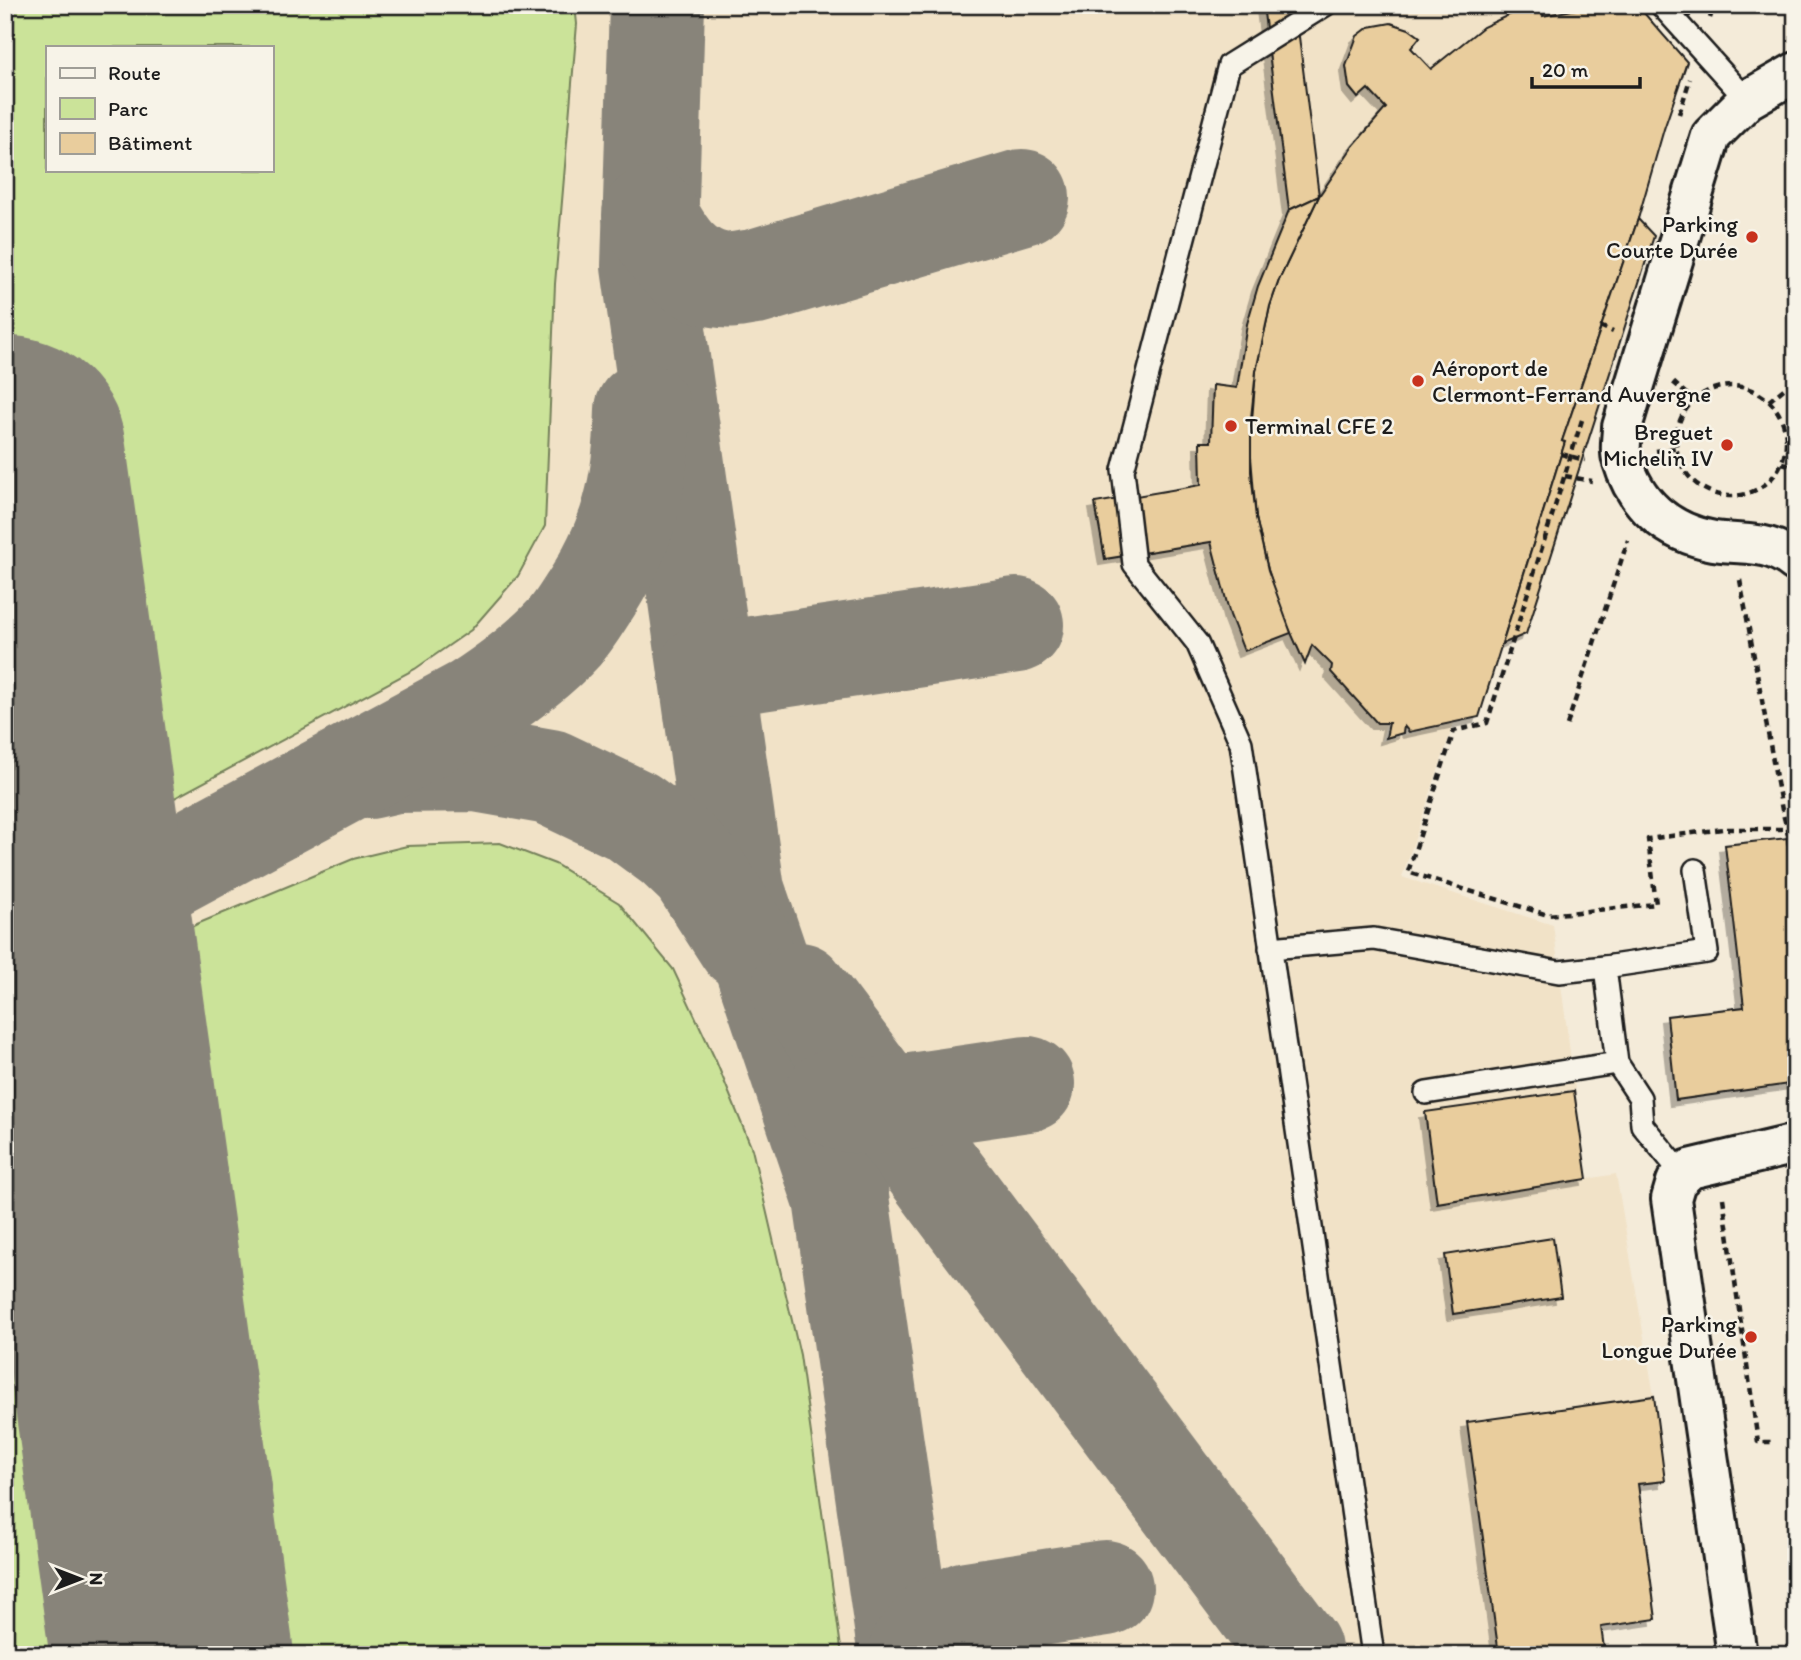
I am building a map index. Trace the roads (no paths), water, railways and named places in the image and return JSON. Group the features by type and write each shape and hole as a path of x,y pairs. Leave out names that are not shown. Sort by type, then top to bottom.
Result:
{"street":[{"path":"1796,72 1747,100 1709,140 1622,427 1621,457 1635,490 1653,514 1684,534 1716,541 1767,546 1796,562"},
{"path":"1737,1655 1671,1199 1675,1182 1690,1170 1796,1144"}],"lane":[{"path":"1325,5 1229,65 1124,470 1134,564 1197,643 1241,743 1373,1655"},
{"path":"1661,5 1747,100"},
{"path":"1270,948 1374,939 1559,972 1707,952 1695,870"},
{"path":"1605,967 1618,1063 1640,1098 1642,1125 1683,1175"},
{"path":"1426,1093 1618,1063"}],"place":[{"name":"Parking Courte Durée","path":"1752,237"},
{"name":"Aéroport de Clermont-Ferrand Auvergne","path":"1418,381"},
{"name":"Terminal CFE 2","path":"1231,426"},
{"name":"Breguet Michelin IV","path":"1727,445"},
{"name":"Parking Longue Durée","path":"1751,1337"}]}
